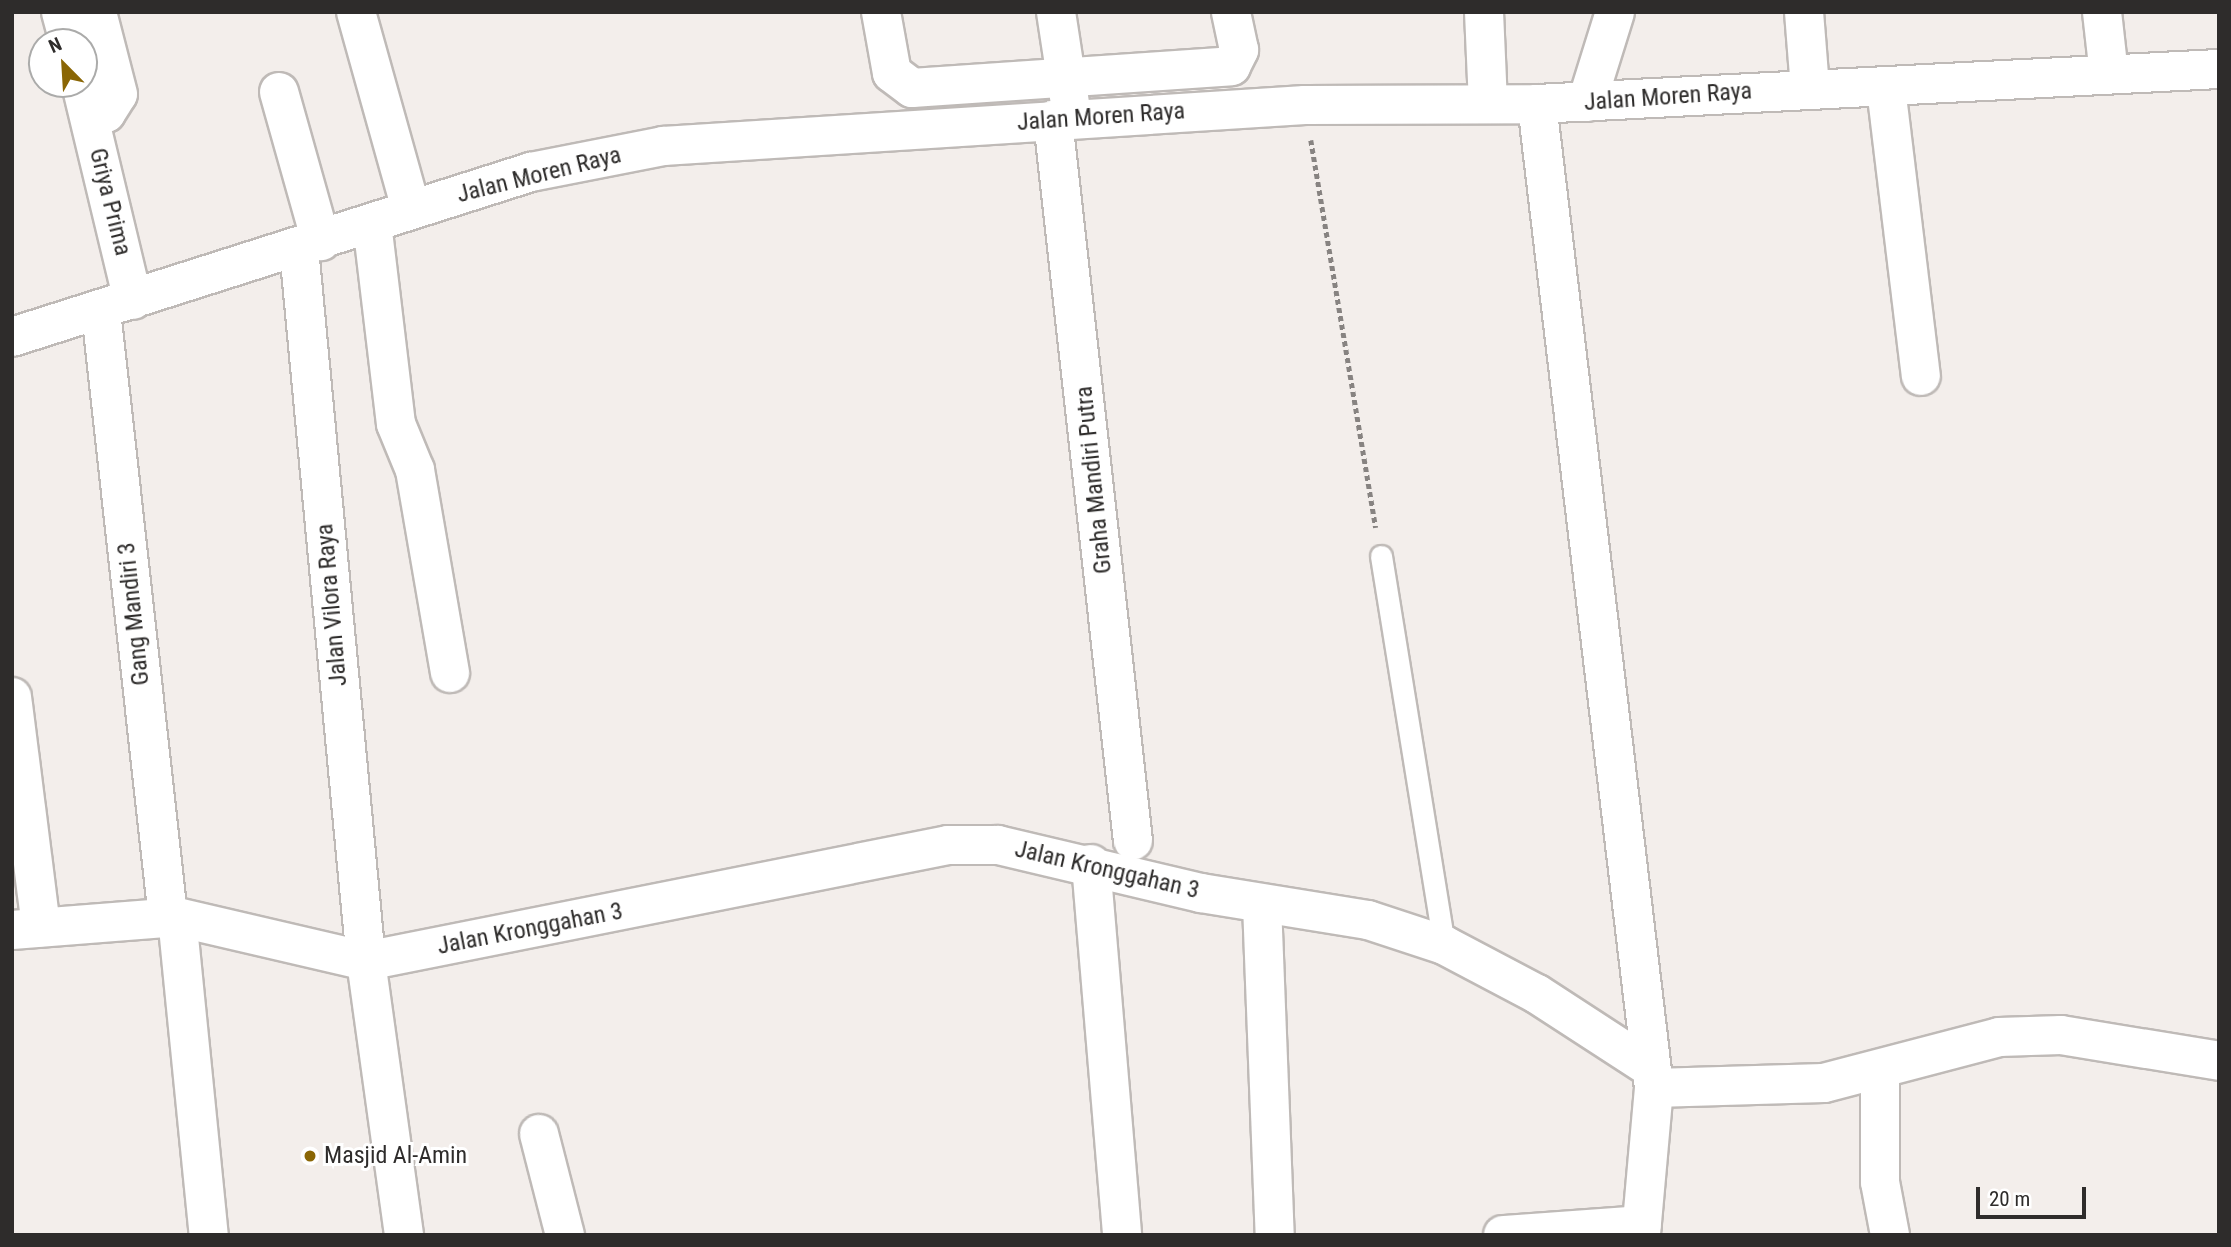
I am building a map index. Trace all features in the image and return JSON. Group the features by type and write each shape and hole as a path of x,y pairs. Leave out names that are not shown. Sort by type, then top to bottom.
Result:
{"street":[{"name":"Griya Prima","path":"89,98 106,113 118,94 97,12"},
{"path":"356,12 411,209"},
{"path":"881,12 892,73 912,88 1231,66 1239,50 1231,12"},
{"name":"Graha Mandiri Putra","path":"1056,12 1067,77 1063,119 1133,841"},
{"path":"1484,12 1488,104"},
{"path":"1587,102 1615,12"},
{"path":"1804,12 1810,88"},
{"path":"2102,12 2109,74"},
{"name":"Jalan Moren Raya","path":"12,337 310,245 411,209 594,156 663,146 1305,105 1537,104 2219,69"},
{"path":"1886,88 1921,376"},
{"name":"Jalan Vilora Raya","path":"279,92 310,245 366,961 404,1235"},
{"name":"Griya Prima","path":"85,98 117,305"},
{"path":"1503,1235 1642,1230 1652,1078 1537,104"},
{"path":"372,223 396,424 415,470 450,673"},
{"name":"Gang Mandiri 3","path":"117,305 172,917 209,1235"},
{"path":"12,696 27,929 172,917 366,961"},
{"name":"Jalan Kronggahan 3","path":"366,961 948,845 998,845 1262,904 1368,920 1444,945 1537,994 1652,1078"},
{"path":"1091,864 1122,1235"},
{"path":"1262,904 1275,1235"},
{"path":"1652,1078 1824,1083 1880,1072 1999,1037 2061,1035 2219,1061"},
{"path":"1880,1072 1880,1182 1890,1235"},
{"path":"539,1134 565,1235"}],"lane":[{"path":"1381,556 1444,945"}],"path":[{"path":"1305,105 1381,556"}],"place":[{"name":"Masjid Al-Amin","path":"310,1156"}]}
